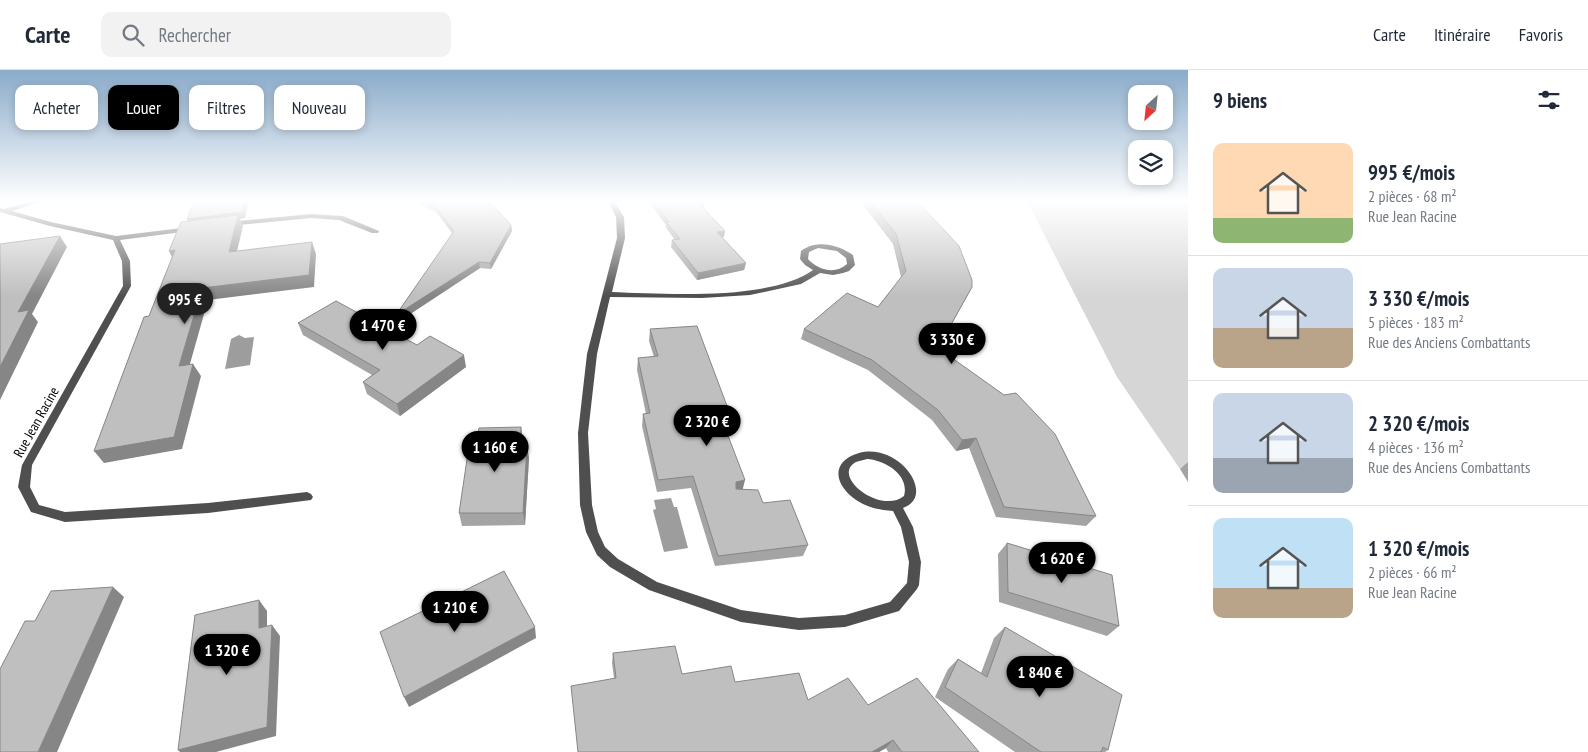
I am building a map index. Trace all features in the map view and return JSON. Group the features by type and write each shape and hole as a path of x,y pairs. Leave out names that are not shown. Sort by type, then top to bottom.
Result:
{"street":[{"path":"94,233 116,238 156,233"},
{"path":"621,233 592,354 583,433 586,505 592,532 601,551 614,562 653,586 741,616 799,624 845,622 894,608 913,585 915,562 907,528 896,505"},
{"name":"Rue Jean Racine","path":"116,238 126,261 127,286 26,465 24,487 35,509 65,517 208,508 307,497"},
{"path":"607,294 685,296 762,290 798,282 819,270 843,271 848,269 852,261 845,253 832,247 816,246 805,251 804,259 812,267 819,270"},
{"path":"857,456 877,456 888,459 901,468 910,480 912,488 904,502 896,505 873,504 861,500 852,492 842,475 844,467 849,460 857,456"}],"shaded area":[{"path":"1043,233 1188,233 1188,470 1180,469 1117,377"},
{"path":"239,335 245,338 254,337 250,365 225,369 231,339"},
{"path":"671,498 674,507 677,507 688,548 664,552 653,510 656,509 654,500"}],"building":[{"path":"177,233 234,233 229,252 312,242 309,275 202,288 179,366 193,364 174,437 94,451 144,317 149,316 175,250 169,251"},
{"path":"453,233 507,233 490,263 479,262 396,315"},
{"path":"675,233 718,233 746,263 698,273 672,240 680,239"},
{"path":"947,233 959,246 972,280 972,287 938,348 1004,395 1016,393 1055,434 1096,516 1004,507 976,438 962,440 938,410 872,360 804,329 847,293 878,307 906,271 896,234"},
{"path":"60,236 18,312 29,310 0,367 0,244"},
{"path":"336,301 417,345 430,336 464,355 397,404 363,382 380,370 298,323"},
{"path":"697,326 727,406 717,407 745,480 736,482 736,489 758,490 763,503 790,500 808,545 718,556 693,476 658,480 643,414 650,413 638,358 658,356 650,329"},
{"path":"521,427 520,446 527,445 523,513 459,513 469,446 476,446 479,428"},
{"path":"1007,543 1112,575 1119,626 1008,592"},
{"path":"504,571 535,627 404,697 380,632"},
{"path":"113,587 38,752 0,752 0,669 25,621 35,621 51,591"},
{"path":"259,600 259,628 272,625 267,727 178,750 195,615"},
{"path":"1005,627 1122,695 1108,750 1103,747 1101,752 1041,752 945,687 958,659 987,677"},
{"path":"675,646 682,674 731,666 735,682 799,673 808,700 848,678 868,705 917,678 979,752 902,752 893,740 872,752 578,752 571,686 616,678 613,653"}]}
